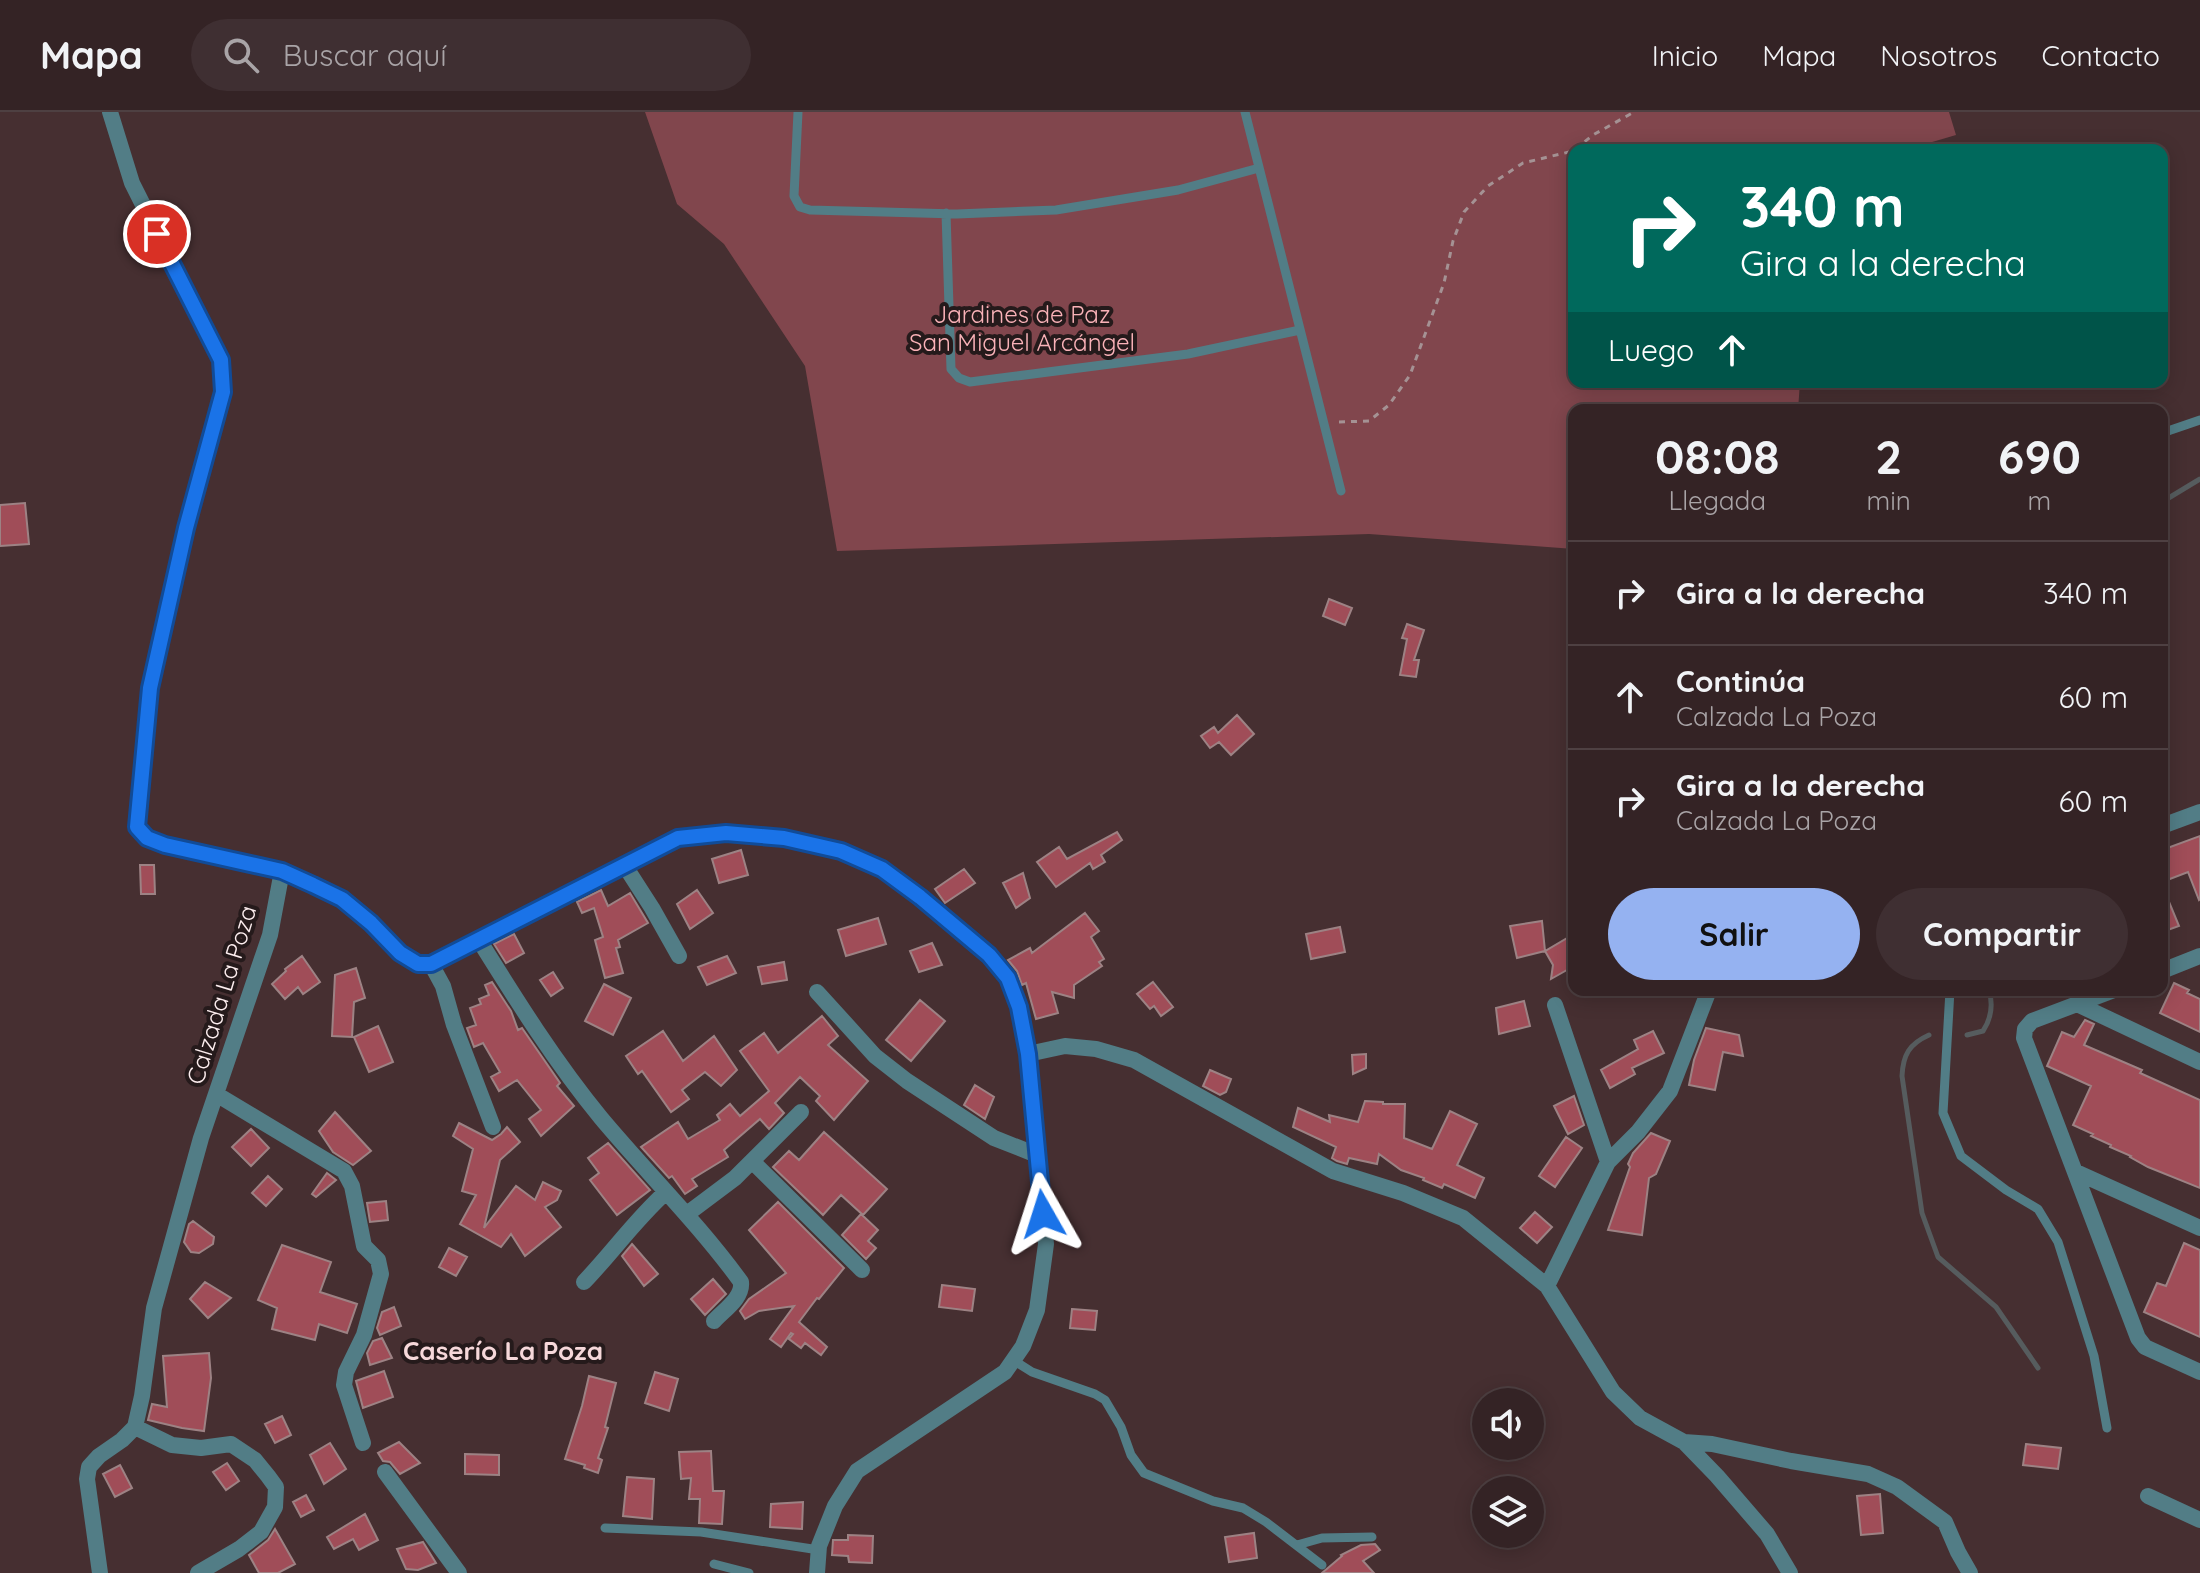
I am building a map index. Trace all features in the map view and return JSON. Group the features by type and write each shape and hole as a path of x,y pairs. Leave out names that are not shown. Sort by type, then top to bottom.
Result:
{"street":[{"path":"110,112 132,183 221,360 223,373 223,392 186,528 150,688 137,827 147,838 165,845 282,871 342,899 400,953 418,964 431,964 678,838 726,833 784,838 841,851 882,869 989,955 1008,978 1019,1007 1028,1054 1046,1244 1037,1310 1023,1346 1005,1372 857,1471 835,1506 819,1550 817,1573"},
{"path":"2168,824 2200,812"},
{"path":"625,866 679,956"},
{"name":"Calzada La Poza","path":"135,1427 154,1308 201,1138 270,935 282,871"},
{"path":"479,940 541,1039 600,1117 687,1214 741,1282 742,1290 738,1296 714,1321"},
{"path":"2168,969 2200,956"},
{"path":"431,964 443,986 454,1025 493,1127"},
{"path":"817,992 875,1056 907,1081 994,1138 1037,1155"},
{"path":"1547,1286 1608,1162 1638,1132 1670,1091 1707,996"},
{"path":"2098,996 2032,1021 2025,1029 2024,1038 2138,1338 2145,1347 2200,1372"},
{"path":"2077,1004 2200,1062"},
{"path":"1555,1005 1608,1162"},
{"path":"1028,1054 1065,1046 1096,1049 1134,1060 1333,1171 1403,1193 1463,1218 1547,1286 1613,1392 1640,1418 1684,1442 1767,1534 1790,1573"},
{"path":"216,1094 344,1171 352,1186 364,1246 378,1260 381,1274 364,1335 352,1358 344,1385 363,1443"},
{"path":"687,1214 735,1178 801,1112"},
{"path":"752,1161 862,1270"},
{"path":"2076,1172 2200,1228"},
{"path":"584,1282 609,1256 630,1227 666,1192"},
{"path":"100,1573 87,1479 89,1467 135,1427 172,1445 201,1448 231,1444 255,1460 276,1487 275,1507 261,1532 198,1573"},
{"path":"1684,1442 1712,1444 1868,1474 1897,1487 1945,1522 1970,1573"},
{"path":"385,1472 459,1573"},
{"path":"2148,1496 2200,1520"},
{"path":"1955,1573 1958,1552"}],"lane":[{"path":"798,112 794,196 800,207 810,210 946,213 1056,210 1178,190 1259,168"},
{"path":"1245,112 1341,491"},
{"path":"946,213 951,369 959,378 970,382 1188,354 1300,330"},
{"path":"2168,431 2200,420"},
{"path":"1950,996 1943,1113 1961,1156 2006,1190 2038,1209 2058,1242 2094,1356 2107,1428"},
{"path":"1013,1360 1032,1372 1105,1400 1121,1427 1131,1455 1144,1473 1213,1501 1243,1508 1322,1565"},
{"path":"605,1528 701,1532 819,1550"},
{"path":"1297,1545 1322,1538 1372,1537"},
{"path":"714,1564 749,1573"}],"path":[{"path":"1582,144 1634,112"},
{"path":"1323,421 1369,421 1389,405 1410,375 1444,283 1453,241 1464,212 1488,186 1523,163 1568,152"}],"green space":[{"name":"Jardines de Paz San Miguel Arcángel","path":"645,112 1949,112 1956,135 1925,144 1568,144 1568,388 1800,388 1798,404 1568,404 1568,549 1369,534 837,551 805,366 724,244 677,204"}],"building":[{"path":"25,503 29,544 0,546 0,505"},
{"path":"1329,599 1352,608 1345,625 1323,616"},
{"path":"1407,624 1424,630 1414,660 1419,660 1416,677 1400,675 1407,639 1402,638"},
{"path":"1237,715 1254,734 1231,755 1219,742 1210,748 1201,736 1214,727 1218,733"},
{"path":"1117,832 1122,840 1101,855 1105,862 1093,869 1090,863 1056,887 1037,862 1059,847 1067,859"},
{"path":"2200,836 2199,900 2188,872 2168,880 2168,848"},
{"path":"741,850 748,875 719,883 712,859"},
{"path":"140,865 154,865 155,894 141,894"},
{"path":"964,869 975,883 945,903 935,889"},
{"path":"1023,873 1030,898 1016,908 1003,883"},
{"path":"601,890 608,906 630,893 648,923 618,940 620,947 616,948 623,973 605,978 595,940 603,937 594,908 582,913 577,902"},
{"path":"697,890 713,913 690,929 677,904"},
{"path":"2168,899 2179,926 2168,930"},
{"path":"1085,913 1099,931 1091,937 1104,959 1099,962 1102,966 1074,985 1074,998 1052,992 1058,1013 1036,1019 1026,983 1022,985 1017,971 1008,960 1030,948 1032,953"},
{"path":"878,918 886,944 846,956 838,930"},
{"path":"1542,921 1545,951 1517,958 1510,926"},
{"path":"1340,927 1345,952 1311,959 1306,934"},
{"path":"514,934 524,953 506,963 494,944"},
{"path":"1568,938 1568,969 1551,979 1553,965 1545,951"},
{"path":"932,943 942,965 919,972 910,951"},
{"path":"302,956 320,982 303,994 298,987 285,999 272,984"},
{"path":"727,956 736,973 707,985 698,967"},
{"path":"784,962 787,980 762,984 758,967"},
{"path":"356,968 365,998 354,1002 352,1037 332,1036 335,975"},
{"path":"553,972 563,988 551,996 540,980"},
{"path":"492,982 511,1011 518,1030 522,1028 560,1083 557,1086 574,1106 541,1136 529,1119 541,1110 517,1080 499,1091 491,1077 500,1072 483,1043 474,1047 467,1028 476,1025 470,1008 481,1004 479,999 489,995 485,985"},
{"path":"1153,982 1173,1007 1161,1016 1154,1006 1150,1009 1137,994"},
{"path":"2174,983 2200,999 2200,1032 2160,1013"},
{"path":"604,984 631,998 613,1035 585,1021"},
{"path":"920,1000 945,1021 911,1061 886,1040"},
{"path":"1524,1001 1530,1026 1499,1034 1496,1008"},
{"path":"822,1016 838,1036 828,1045 868,1081 834,1120 816,1101 820,1096 800,1077 775,1103 784,1113 769,1129 760,1119 724,1150 728,1157 692,1179 697,1186 685,1194 672,1176 669,1178 641,1147 678,1122 688,1139 720,1120 717,1115 730,1104 740,1116 769,1091 740,1051 764,1033 778,1053"},
{"path":"2085,1020 2094,1024 2084,1045 2200,1100 2200,1188 2148,1167 2073,1125 2091,1086 2047,1066 2062,1032 2074,1037"},
{"path":"378,1026 393,1062 369,1072 354,1037"},
{"path":"1706,1028 1739,1035 1743,1056 1723,1052 1715,1090 1689,1085"},
{"path":"663,1031 683,1061 714,1036 737,1070 721,1086 705,1072 682,1090 689,1099 671,1112 642,1071 638,1074 626,1056"},
{"path":"1653,1031 1664,1053 1632,1068 1635,1074 1610,1088 1601,1070 1638,1049 1634,1040"},
{"path":"1366,1054 1366,1068 1353,1074 1352,1055"},
{"path":"1210,1070 1231,1079 1226,1092 1220,1095 1203,1086"},
{"path":"975,1085 994,1097 985,1119 964,1105"},
{"path":"1574,1096 1584,1125 1568,1134 1554,1106"},
{"path":"1365,1101 1405,1104 1404,1138 1432,1149 1450,1111 1477,1124 1457,1165 1484,1178 1475,1198 1401,1170 1379,1154 1377,1164 1349,1158 1347,1164 1337,1161 1332,1158 1336,1147 1293,1127 1298,1108 1330,1122 1329,1115 1358,1122"},
{"path":"335,1112 371,1151 353,1165 333,1152 319,1131"},
{"path":"459,1123 492,1140 507,1127 520,1142 500,1160 484,1228 516,1186 535,1200 543,1182 561,1191 557,1200 545,1207 561,1227 525,1256 511,1234 501,1247 460,1224 476,1195 462,1191 473,1149 453,1136"},
{"path":"251,1129 269,1148 251,1166 232,1147"},
{"path":"824,1132 887,1189 863,1215 841,1195 823,1215 773,1167 789,1151 799,1160"},
{"path":"1651,1133 1670,1141 1656,1174 1649,1178 1642,1235 1608,1230 1630,1167 1628,1164 1633,1153"},
{"path":"1566,1137 1582,1148 1555,1187 1539,1176"},
{"path":"608,1143 650,1190 617,1215 590,1180 599,1173 588,1158"},
{"path":"327,1173 336,1180 316,1197 312,1194"},
{"path":"268,1176 282,1189 266,1206 252,1193"},
{"path":"386,1201 388,1220 370,1222 367,1203"},
{"path":"778,1202 844,1268 799,1322 827,1347 821,1355 805,1343 801,1348 789,1339 791,1333 781,1347 770,1339 794,1306 759,1311 745,1319 740,1311 749,1299 786,1273 749,1230"},
{"path":"1535,1212 1552,1227 1537,1243 1520,1228"},
{"path":"861,1214 878,1230 868,1241 876,1248 866,1259 842,1235"},
{"path":"193,1221 214,1237 213,1244 199,1253 191,1252 184,1242 189,1224"},
{"path":"2184,1243 2200,1250 2200,1337 2144,1312 2157,1283 2166,1286"},
{"path":"632,1244 658,1274 644,1286 622,1256"},
{"path":"282,1245 331,1262 320,1292 357,1304 347,1333 319,1324 315,1340 272,1329 277,1308 258,1300"},
{"path":"449,1248 467,1257 456,1276 439,1267"},
{"path":"713,1279 726,1294 705,1315 691,1299"},
{"path":"205,1282 231,1298 208,1318 190,1299"},
{"path":"942,1285 975,1289 972,1311 939,1307"},
{"path":"394,1307 401,1326 380,1335 377,1328 382,1312"},
{"path":"1072,1309 1097,1311 1095,1330 1070,1328"},
{"path":"382,1338 392,1358 370,1365 367,1353 373,1341"},
{"path":"209,1353 211,1378 204,1431 148,1420 152,1404 167,1407 163,1356"},
{"path":"384,1371 393,1397 363,1408 356,1381"},
{"path":"655,1372 678,1379 669,1411 645,1403"},
{"path":"589,1376 616,1383 605,1427 608,1428 598,1458 602,1460 598,1473 565,1459"},
{"path":"282,1416 291,1435 275,1443 265,1424"},
{"path":"399,1442 420,1463 400,1474 378,1453"},
{"path":"330,1443 346,1469 324,1484 310,1455"},
{"path":"2026,1444 2061,1448 2058,1469 2023,1465"},
{"path":"711,1451 713,1491 724,1491 722,1524 699,1523 700,1499 689,1499 691,1478 681,1479 679,1452"},
{"path":"465,1454 499,1455 499,1475 465,1474"},
{"path":"227,1463 239,1481 226,1490 213,1472"},
{"path":"120,1465 132,1488 115,1497 103,1474"},
{"path":"627,1477 654,1479 652,1519 623,1516"},
{"path":"1880,1494 1883,1533 1861,1535 1857,1496"},
{"path":"306,1495 314,1510 301,1517 293,1502"},
{"path":"803,1502 802,1529 770,1527 771,1504"},
{"path":"365,1514 378,1540 359,1550 353,1539 334,1549 327,1537"},
{"path":"275,1529 295,1564 278,1573 259,1573 249,1555 268,1540"},
{"path":"1254,1533 1257,1558 1229,1562 1225,1537"},
{"path":"848,1535 873,1536 872,1563 849,1562 848,1556 832,1555 833,1540 848,1540"},
{"path":"423,1542 436,1563 418,1570 406,1569 397,1549"},
{"path":"1375,1544 1380,1550 1363,1561 1374,1573 1322,1573 1341,1555 1361,1545"}],"waterway":[{"path":"2168,498 2200,479"},
{"path":"1967,1035 1983,1031 1986,1026 1990,996"},
{"path":"1929,1035 1908,1051 1902,1076 1922,1213 1938,1257 1996,1307 2038,1368"}],"district":[{"name":"Caserío La Poza","path":"503,1351"}],"route":[{"path":"157,234 221,360 223,392 186,528 150,688 137,827 147,838 165,845 282,871 342,899 400,953 418,964 431,964 678,838 726,833 784,838 841,851 882,869 920,897 989,955 1008,978 1019,1007 1028,1054 1043,1214"}]}
